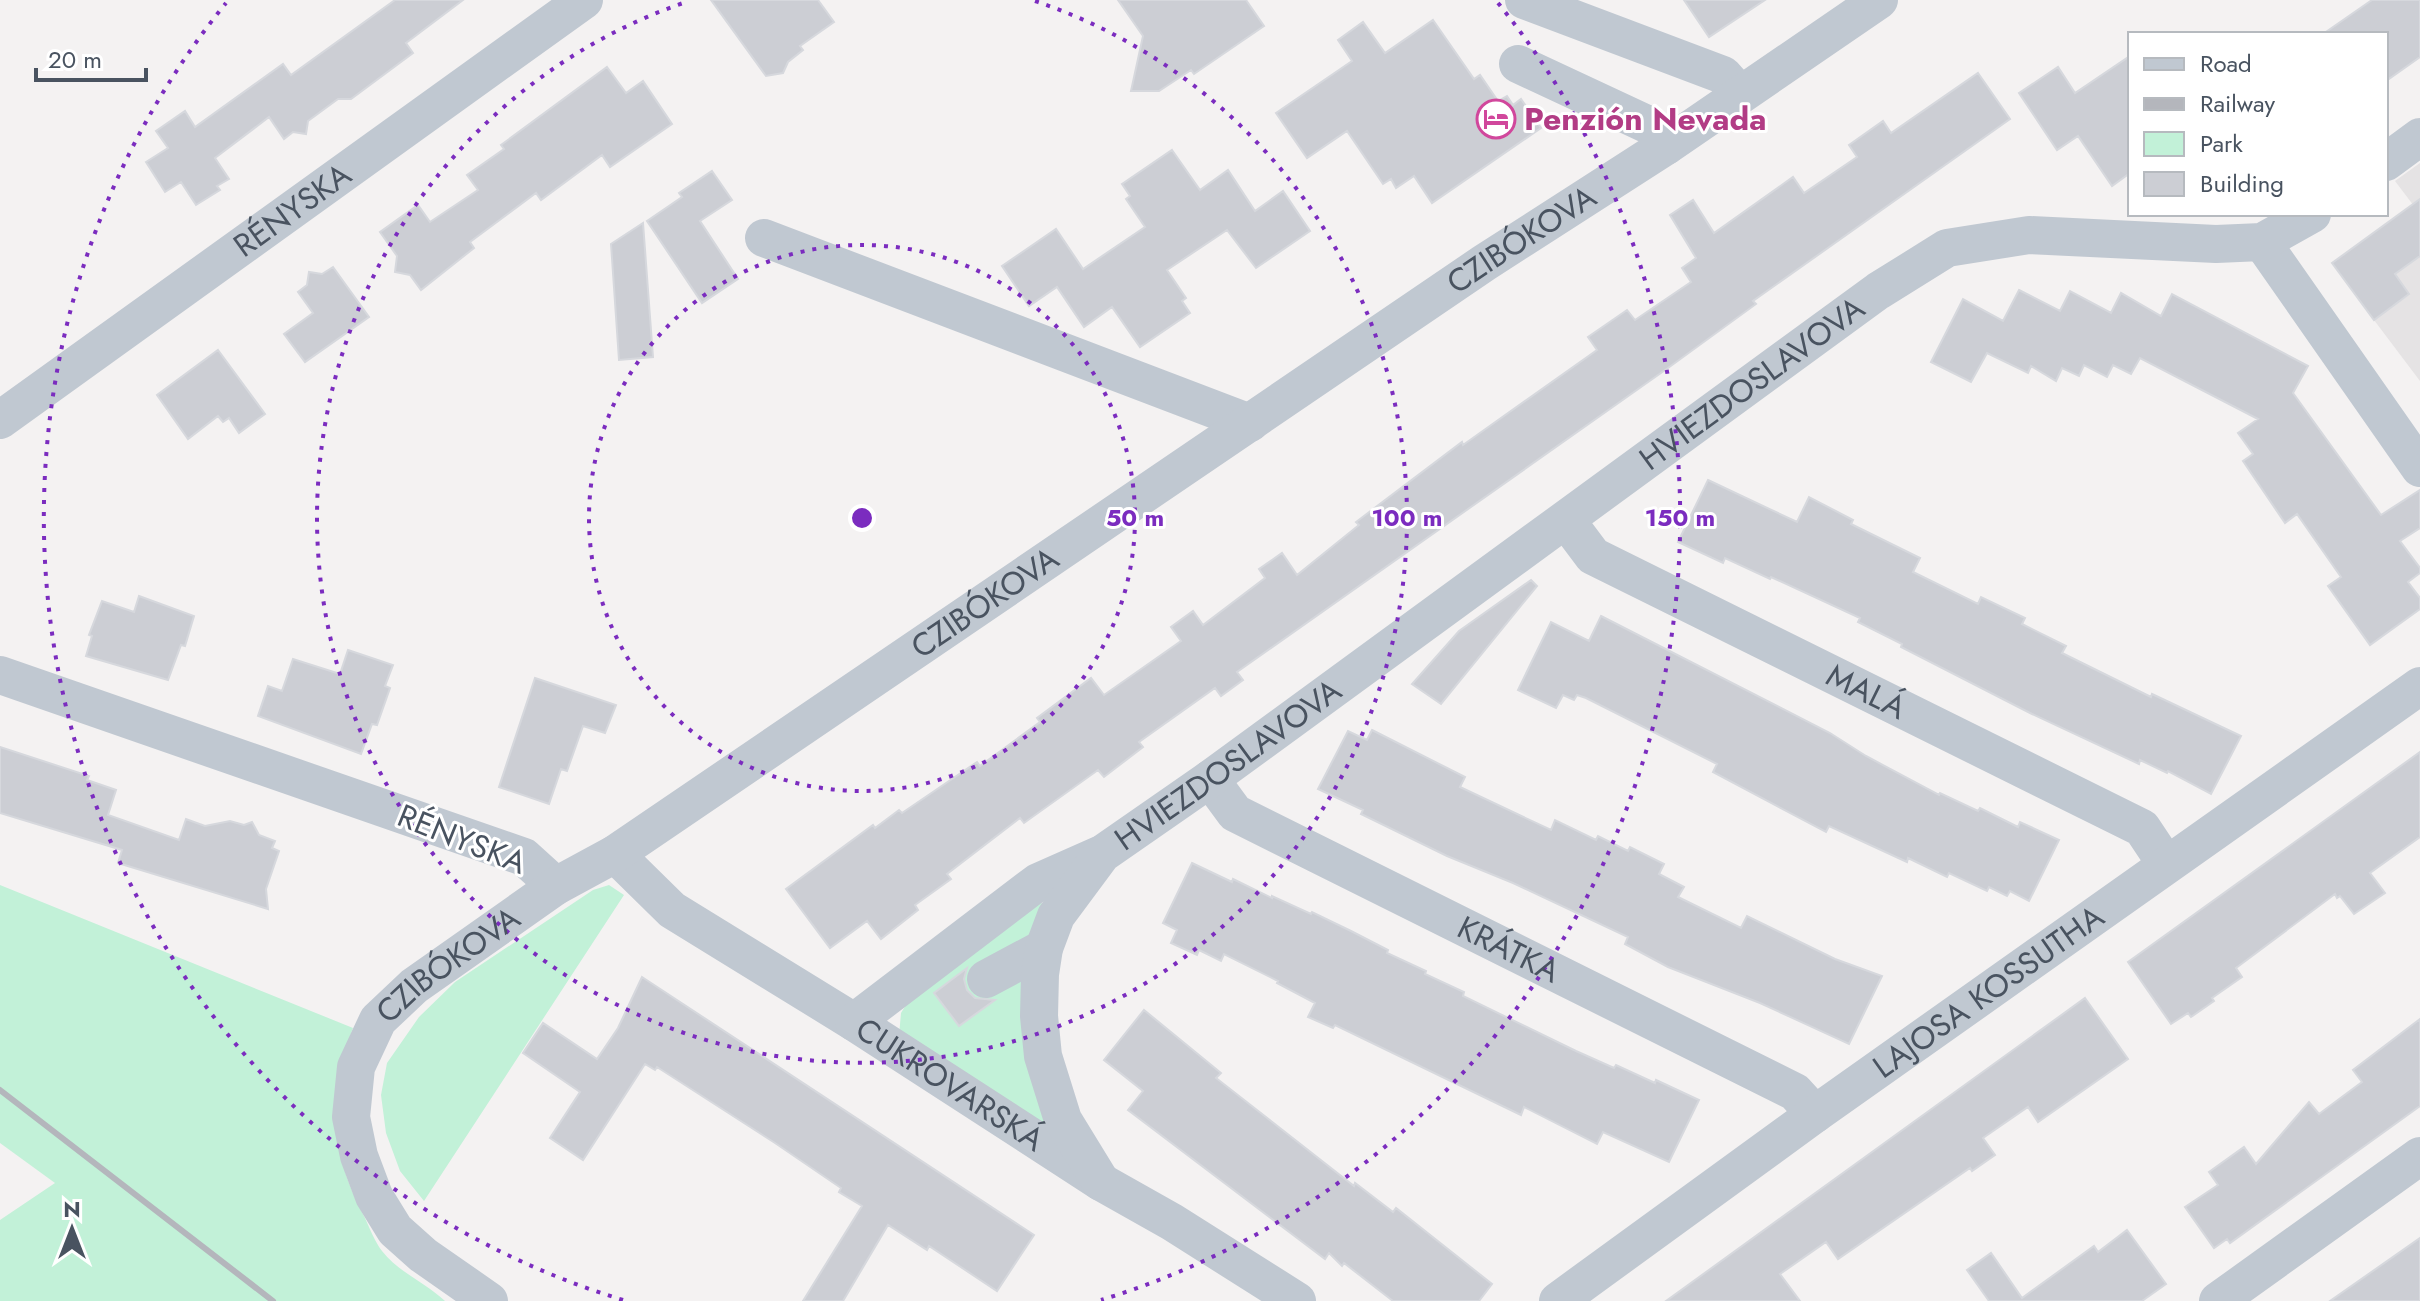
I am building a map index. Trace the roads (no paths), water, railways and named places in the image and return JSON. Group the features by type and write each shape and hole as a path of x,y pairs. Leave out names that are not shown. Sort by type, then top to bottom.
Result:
{"street":[{"name":"RÉNYSKA","path":"0,420 584,0"},
{"path":"1524,0 1723,75 1740,94"},
{"name":"CZIBÓKOVA","path":"489,1301 423,1255 395,1230 374,1196 359,1156 351,1117 356,1067 378,1020 414,986 556,886 615,854 1484,263 1666,146 1879,0"},
{"path":"1518,64 1653,127 1666,146"},
{"path":"2388,161 2420,137"},
{"name":"HVIEZDOSLAVOVA","path":"854,1022 1038,882 1102,854 1210,779 1878,291 1947,248 2029,235 2216,244 2262,242 2308,216"},
{"path":"764,238 1250,423"},
{"path":"2262,242 2420,468"},
{"name":"MALÁ","path":"1566,520 1593,556 2142,828 2166,864"},
{"name":"RÉNYSKA","path":"0,675 524,857 556,886"},
{"name":"LAJOSA KOSSUTHA","path":"1558,1301 1815,1114 2420,686"},
{"name":"KRÁTKA","path":"1210,779 1235,813 1795,1092 1815,1114"},
{"name":"CUKROVARSKÁ","path":"615,854 672,910 854,1022 1101,1182 1172,1222 1297,1301"},
{"name":"HVIEZDOSLAVOVA","path":"1101,1182 1063,1120 1043,1056 1039,1016 1044,948 1056,916 1102,854"},
{"path":"986,979 1044,948"},
{"path":"2218,1301 2420,1156"}],"railway":[{"path":"0,1090 273,1301"}],"place":[{"name":"Penzión Nevada","path":"1496,119"}]}
